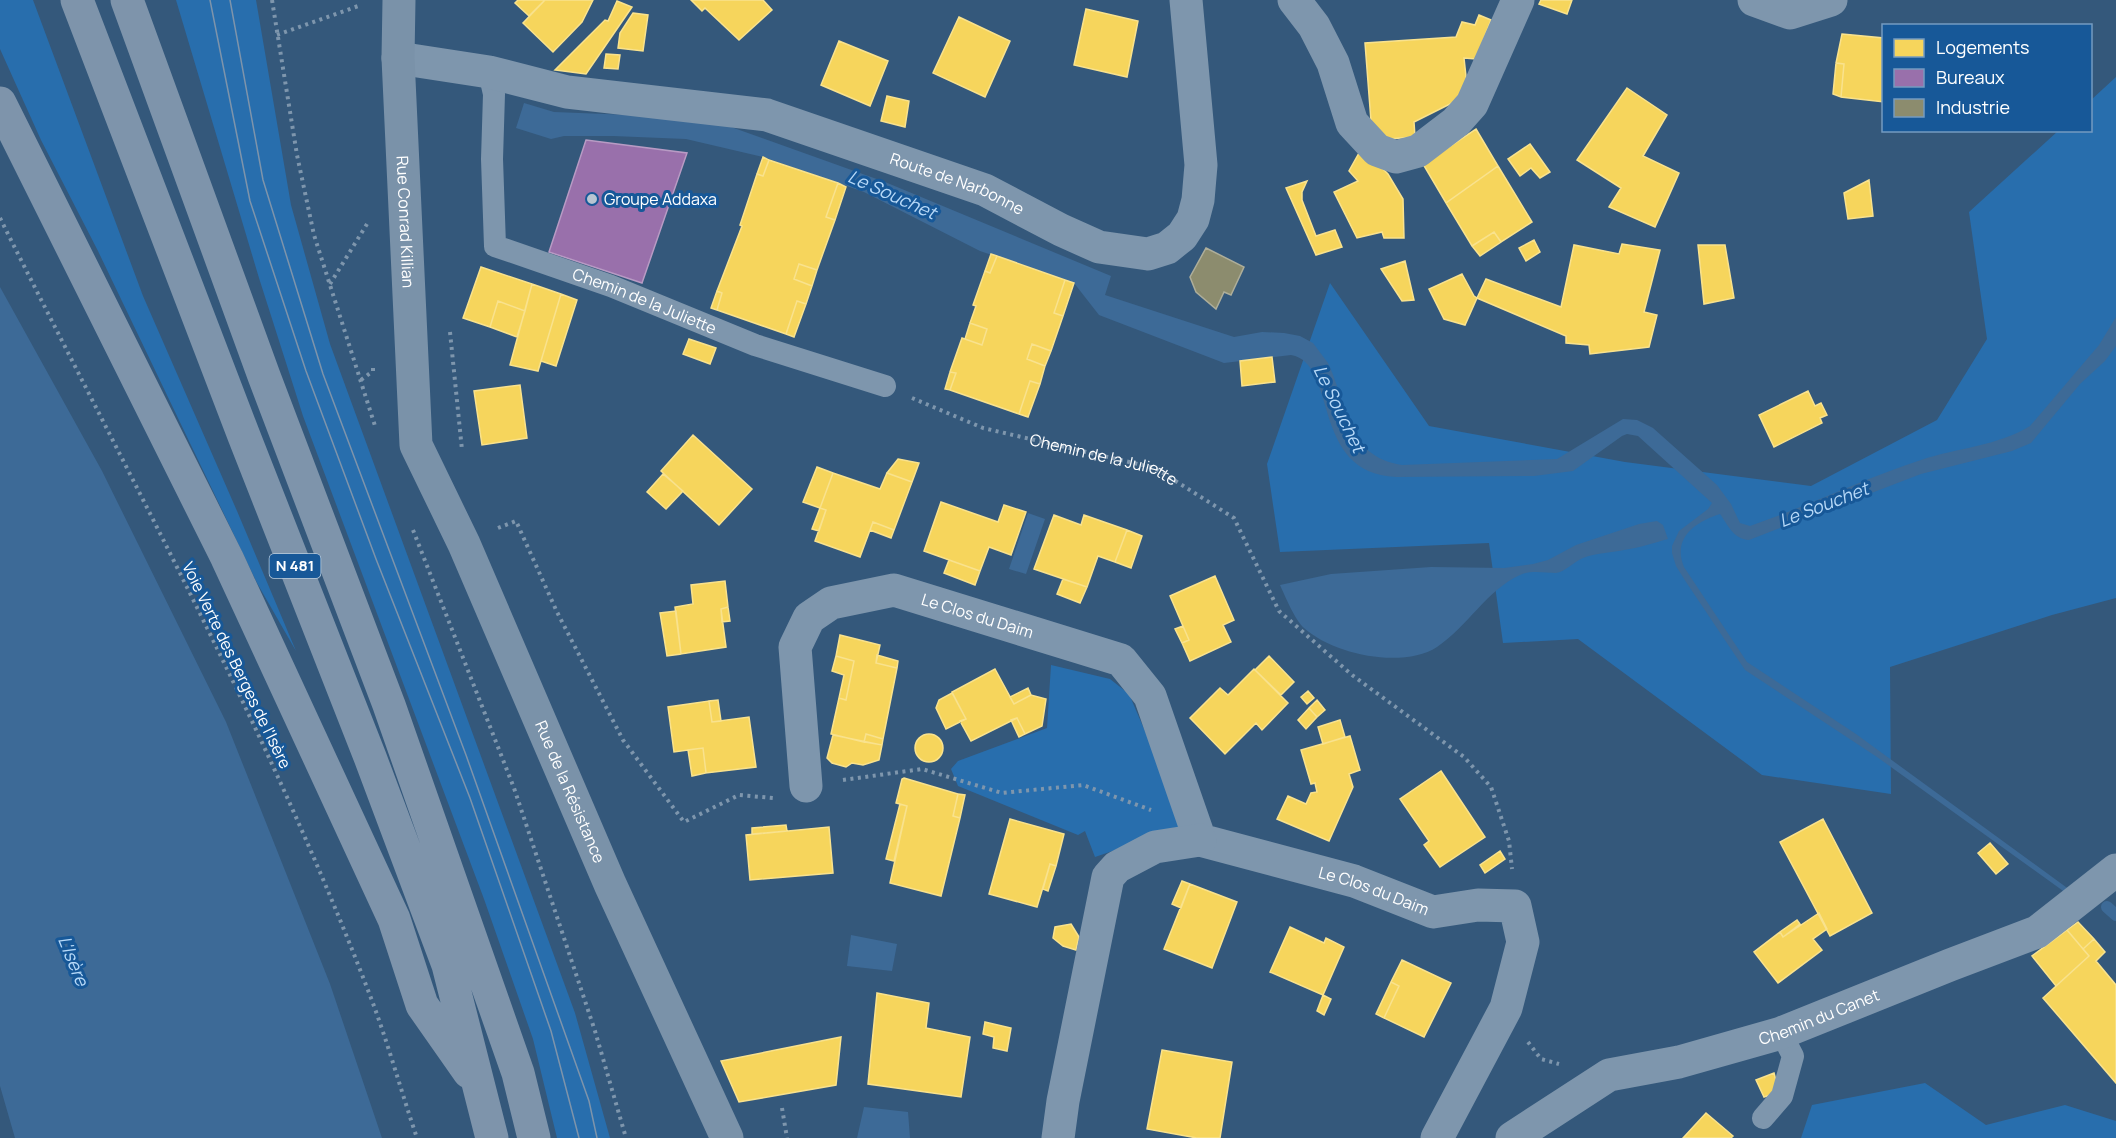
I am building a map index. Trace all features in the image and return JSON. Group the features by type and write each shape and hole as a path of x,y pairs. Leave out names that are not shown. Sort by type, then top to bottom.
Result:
{"highway":[{"name":"N 481","path":"77,0 370,757 448,965 492,1138"},
{"name":"N 481","path":"132,7 264,376 389,705 518,1073 534,1138"},
{"path":"0,103 227,558 394,919 422,1005 480,1088"}],"street":[{"name":"Rue Conrad Killian","path":"399,0 398,58 416,445"},
{"name":"Route de Narbonne","path":"398,58 489,72 567,92 767,115 985,190 1061,230 1100,247 1148,254 1167,248 1182,236 1193,219 1198,200 1201,165 1186,0"},
{"path":"1294,0 1314,26 1333,63 1352,123 1377,150 1396,157 1418,151 1456,122 1472,105 1518,0"},
{"path":"1754,0 1790,13 1831,0"},
{"name":"Rue de la Résistance","path":"416,445 464,544 610,884 727,1138"},
{"name":"Le Clos du Daim","path":"806,786 795,647 809,618 831,603 894,590 1121,660 1150,696 1200,840"},
{"name":"Le Clos du Daim","path":"1058,1138 1108,878 1117,867 1155,847 1200,840 1354,881 1433,912 1478,905 1515,906"},
{"name":"Chemin du Canet","path":"1512,1138 1609,1076 1679,1062 1781,1033 2037,932 2116,870"},
{"path":"1437,1138 1506,1008 1523,942 1515,906"}],"lane":[{"name":"Chemin de la Juliette","path":"489,72 494,94 492,159 495,246 611,286 755,345 885,386"},
{"path":"1763,1118 1782,1096 1793,1056 1781,1033"}],"path":[{"path":"272,0 297,155 314,235 377,433"},
{"path":"277,35 364,4"},
{"name":"Voie Verte des Berges de l'Isère","path":"0,218 218,648 297,817 372,999 417,1138"},
{"path":"330,285 369,221"},
{"path":"449,321 462,457"},
{"name":"Chemin de la Juliette","path":"885,386 983,428 1155,468 1234,518 1279,611 1352,675 1464,757 1491,788 1509,841 1515,906"},
{"path":"409,520 514,788 595,1031 626,1138"},
{"path":"490,531 516,521 522,532"},
{"path":"1506,1008 1540,1059 1609,1076"},
{"path":"782,1108 787,1138"}],"shaded area":[{"path":"0,0 33,0 143,296 296,651 257,583 98,251 41,140 0,49"},
{"path":"176,0 256,0 291,205 330,344 575,1013 610,1138 557,1138 533,1039 484,899 303,416"},
{"path":"2116,77 2116,598 2052,615 1890,667 1891,794 1762,775 1578,639 1503,643 1489,543 1280,552 1267,464 1330,283 1429,426 1625,462 1811,486 1937,420 1987,339 1969,212 2057,132 2092,132 2092,99"},
{"path":"1051,665 1110,679 1129,694 1186,826 1095,857 1085,831 1078,835 958,786 951,769 958,761 1047,728"},
{"path":"1925,1083 1986,1125 2065,1105 2116,1121 2116,1138 1801,1138 1812,1105"}],"water":[{"name":"Le Souchet","path":"524,103 554,112 706,118 885,182 1111,276 1105,295 1234,337 1262,332 1300,336 1313,343 1328,363 1351,426 1359,440 1369,451 1383,460 1402,465 1557,459 1623,419 1637,420 1653,428 1717,485 1731,504 1740,523 1750,526 1899,467 2018,433 2030,426 2099,345 2116,317 2116,346 2105,361 2080,384 2031,443 2012,451 1921,474 1749,540 1735,534 1720,514 1694,527 1688,533 1681,548 1684,567 1747,662 1856,734 2070,890 2066,893 1877,757 1745,670 1676,566 1672,553 1672,546 1679,531 1708,509 1712,503 1638,436 1627,434 1622,436 1573,471 1534,476 1396,477 1368,471 1350,457 1337,439 1315,377 1306,362 1291,355 1224,363 1099,315 1074,283 980,251 864,192 763,157 686,139 564,136 551,139 516,128"},
{"name":"L'Isère","path":"0,287 102,471 226,722 330,984 382,1138 15,1138 0,1086"},
{"path":"1028,513 1045,519 1026,574 1009,569"},
{"path":"1657,521 1663,525 1668,539 1635,548 1588,556 1556,573 1524,573 1497,590 1437,647 1423,654 1406,657 1388,658 1350,652 1317,637 1304,628 1297,619 1280,585 1331,574 1431,567 1504,568 1533,564 1548,560 1576,545 1639,524"},
{"path":"851,935 897,944 892,971 847,966"},
{"path":"864,1107 908,1112 910,1138 857,1138"}],"building: Logements":[{"path":"518,0 545,0 529,16 515,3"},
{"path":"545,0 593,0 582,22 553,52 523,23"},
{"path":"691,0 763,0 772,10 739,40 705,8 702,11"},
{"path":"1541,0 1572,0 1567,14 1539,4"},
{"path":"617,1 632,7 586,74 555,70 605,20 608,21"},
{"path":"1086,9 1138,21 1127,77 1074,65"},
{"path":"633,13 648,15 643,51 618,48 620,33"},
{"path":"1479,15 1491,20 1476,59 1464,58 1468,95 1414,122 1415,137 1387,139 1371,121 1365,43 1456,37 1462,22 1475,25"},
{"path":"959,17 1010,41 985,97 933,73"},
{"path":"1842,34 1882,38 1882,102 1841,97 1844,64 1836,63"},
{"path":"839,41 888,61 870,106 821,85"},
{"path":"606,54 620,55 618,69 604,68"},
{"path":"1836,63 1844,64 1841,97 1833,94"},
{"path":"1627,88 1667,115 1643,156 1679,173 1655,227 1609,207 1621,188 1577,160"},
{"path":"887,96 909,101 905,127 881,121"},
{"path":"1476,129 1498,166 1446,203 1423,164"},
{"path":"1530,144 1550,172 1540,178 1531,168 1520,176 1508,159"},
{"path":"1359,153 1378,164 1388,174 1403,199 1404,238 1384,238 1382,232 1357,238 1334,192 1358,181 1349,171"},
{"path":"763,157 769,160 763,176 757,174"},
{"path":"769,160 838,183 826,217 835,220 817,270 799,264 794,279 812,286 806,304 797,301 786,334 717,310 722,293 717,291 742,226 740,225 757,174 763,176"},
{"path":"1498,166 1532,222 1501,242 1494,232 1472,246 1446,203"},
{"path":"1869,180 1873,216 1848,219 1844,193"},
{"path":"1307,181 1302,192 1302,200 1316,236 1335,230 1342,247 1316,255 1286,188"},
{"path":"838,183 846,187 835,220 826,217"},
{"path":"1494,232 1501,242 1480,256 1472,246"},
{"path":"1534,240 1540,252 1526,261 1519,248"},
{"path":"1622,244 1660,250 1644,312 1657,315 1649,347 1590,354 1589,345 1566,343 1566,336 1477,298 1486,279 1561,307 1574,245 1619,254"},
{"path":"1698,245 1725,245 1734,298 1704,304"},
{"path":"991,254 997,256 990,273 985,271"},
{"path":"997,256 1065,280 1054,313 1063,316 1051,351 1032,344 1027,359 1045,366 1040,384 1030,381 1019,414 950,390 956,373 950,372 962,338 982,345 987,329 970,323 976,306 973,305 985,271 990,273"},
{"path":"1405,261 1414,300 1402,301 1381,269"},
{"path":"799,264 817,270 812,286 794,279"},
{"path":"481,267 532,284 525,311 498,301 490,327 463,318"},
{"path":"1462,274 1477,298 1465,325 1444,319 1429,289"},
{"path":"1065,280 1074,283 1063,316 1054,313"},
{"path":"532,284 561,294 538,371 510,365"},
{"path":"717,291 722,293 717,310 711,308"},
{"path":"561,294 577,300 556,366 541,361"},
{"path":"498,301 525,311 517,337 490,327"},
{"path":"797,301 806,304 794,337 786,334"},
{"path":"970,323 987,329 982,345 965,339"},
{"path":"689,339 716,348 710,364 683,354"},
{"path":"1032,344 1051,351 1045,366 1027,359"},
{"path":"1272,357 1275,382 1242,386 1240,361"},
{"path":"950,372 956,373 950,390 945,389"},
{"path":"1030,381 1040,384 1028,417 1019,414"},
{"path":"520,385 527,438 482,445 474,391"},
{"path":"1808,391 1815,406 1821,403 1827,415 1820,418 1822,423 1774,447 1759,415"},
{"path":"693,435 752,489 719,525 661,471"},
{"path":"898,459 919,463 912,482 887,473"},
{"path":"817,467 833,473 820,508 803,502"},
{"path":"833,473 880,489 887,473 912,482 894,530 873,522 860,557 815,541 826,510 820,508"},
{"path":"663,474 683,491 666,509 647,492"},
{"path":"941,502 998,522 1004,505 1026,512 1011,555 989,547 980,571 924,551"},
{"path":"820,508 826,510 819,531 812,529"},
{"path":"1054,515 1081,525 1084,515 1127,530 1115,562 1098,556 1087,587 1034,569"},
{"path":"873,522 894,530 891,538 870,530"},
{"path":"1127,530 1142,536 1131,568 1115,562"},
{"path":"949,560 980,571 975,585 944,573"},
{"path":"1215,576 1234,620 1223,625 1231,642 1190,661 1182,643 1189,640 1170,596"},
{"path":"1063,579 1087,587 1080,603 1057,594"},
{"path":"725,581 728,607 721,609 726,647 681,654 675,607 693,604 691,585"},
{"path":"728,607 730,621 722,622 721,609"},
{"path":"676,611 681,654 667,656 660,613"},
{"path":"1183,626 1189,640 1182,643 1175,629"},
{"path":"840,635 880,645 876,663 897,668 883,739 866,734 864,742 831,734 839,698 846,700 854,661 836,656"},
{"path":"877,655 898,661 897,668 876,663"},
{"path":"836,656 854,661 846,700 839,698 844,675 832,671"},
{"path":"1269,656 1294,682 1281,695 1255,670"},
{"path":"995,669 1014,704 1031,695 1046,699 1042,726 1025,734 1017,718 971,741 960,721 966,719 952,692"},
{"path":"1254,669 1288,703 1262,730 1256,723 1225,754 1190,718 1220,688 1228,695"},
{"path":"1028,688 1031,695 1014,704 1010,697"},
{"path":"1308,691 1314,698 1307,704 1301,697"},
{"path":"952,693 966,719 946,729 936,708 939,700"},
{"path":"718,700 721,721 712,722 709,701"},
{"path":"1317,700 1325,710 1317,717 1309,708"},
{"path":"709,701 712,722 749,717 756,767 706,773 703,748 674,752 668,707"},
{"path":"1309,708 1317,717 1306,729 1298,720"},
{"path":"1017,718 1025,734 1019,737 1011,720"},
{"path":"1340,720 1345,737 1323,744 1318,727"},
{"path":"866,734 883,739 882,745 864,742"},
{"path":"929,734 939,738 943,748 939,758 929,762 919,758 915,748 919,738"},
{"path":"833,735 882,745 879,760 863,765 852,763 846,767 832,763 827,758"},
{"path":"1350,736 1360,770 1349,774 1353,787 1329,841 1277,819 1288,796 1306,804 1311,793 1317,792 1315,783 1311,784 1301,750"},
{"path":"703,748 706,773 692,776 688,750"},
{"path":"1441,771 1485,837 1440,867 1424,845 1429,841 1400,799"},
{"path":"904,778 958,794 953,816 960,818 941,896 890,883 907,806 896,803"},
{"path":"958,794 965,795 960,818 953,816"},
{"path":"900,804 907,806 894,861 886,859"},
{"path":"1010,819 1064,834 1056,866 1050,864 1037,907 989,894"},
{"path":"1823,819 1872,913 1830,936 1780,842"},
{"path":"786,825 787,831 752,834 752,828"},
{"path":"829,827 833,873 750,880 746,835"},
{"path":"1990,843 2008,864 1996,874 1978,853"},
{"path":"1500,851 1505,859 1485,873 1480,865"},
{"path":"1050,864 1056,866 1048,891 1043,889"},
{"path":"1182,881 1190,884 1181,908 1172,904"},
{"path":"1190,884 1237,902 1212,968 1164,949"},
{"path":"1819,913 1827,929 1813,939 1822,950 1778,983 1754,952 1780,932 1783,937"},
{"path":"1797,920 1800,924 1783,937 1780,932"},
{"path":"2078,922 2094,939 2083,949 2067,930"},
{"path":"1071,924 1079,937 1076,950 1063,946 1053,938 1055,927"},
{"path":"1290,927 1324,943 1326,938 1344,947 1323,995 1270,972"},
{"path":"2067,930 2089,956 2056,986 2032,956"},
{"path":"2094,939 2105,952 2096,961 2116,985 2116,1083 2043,998 2089,956 2083,949"},
{"path":"1402,960 1451,983 1424,1037 1384,1018 1399,986 1391,982"},
{"path":"1391,982 1399,986 1384,1018 1376,1014"},
{"path":"877,993 929,1003 926,1028 970,1037 961,1097 868,1084"},
{"path":"1323,995 1331,999 1324,1015 1317,1011"},
{"path":"985,1022 1011,1028 1007,1051 993,1048 994,1037 983,1034"},
{"path":"841,1037 836,1085 739,1102 721,1061"},
{"path":"1162,1050 1232,1062 1220,1138 1197,1138 1147,1129"},
{"path":"1774,1073 1779,1092 1764,1097 1756,1080"},
{"path":"1706,1113 1733,1136 1731,1138 1683,1138"}],"building: Bureaux":[{"path":"586,140 687,153 642,283 549,252"}],"building: Industrie":[{"path":"1206,248 1244,267 1231,295 1224,292 1216,309 1196,292 1190,277"}],"waterway":[{"path":"2107,907 2116,915"}],"tram line":[{"path":"210,0 250,201 306,371 376,559 470,798 551,1031 579,1138"},
{"path":"230,0 263,180 323,374 466,755 589,1101 597,1138"}],"place":[{"name":"Groupe Addaxa","path":"592,199"}]}
